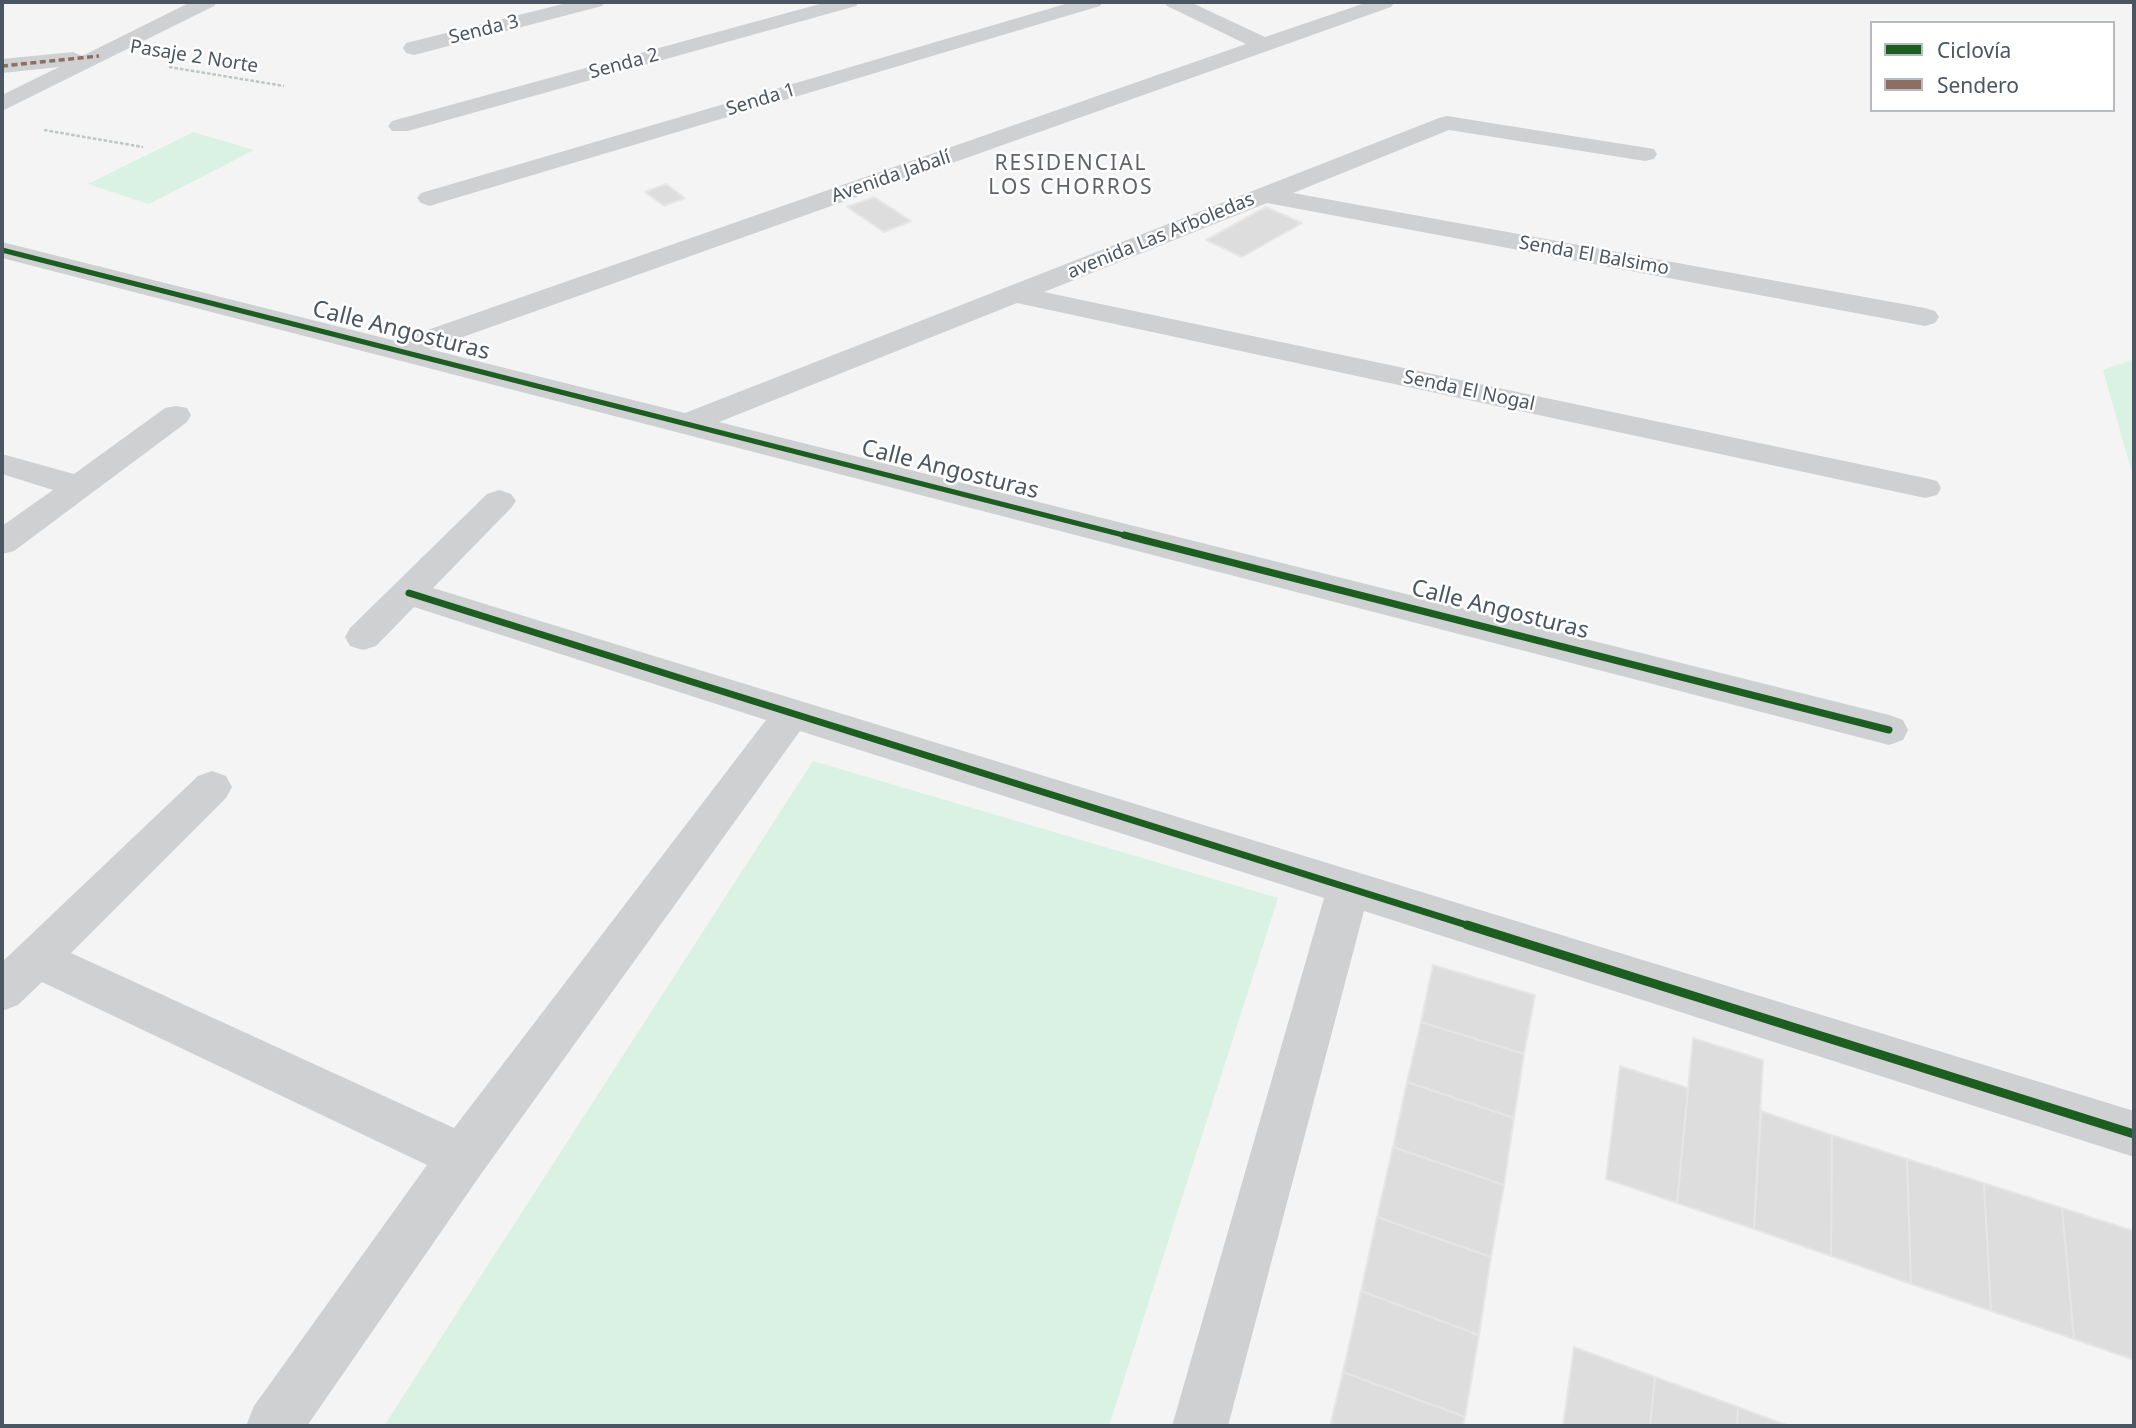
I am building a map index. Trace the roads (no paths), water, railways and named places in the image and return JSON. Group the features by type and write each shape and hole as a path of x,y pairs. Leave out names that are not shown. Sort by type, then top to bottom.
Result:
{"street":[{"path":"2,104 207,2"},
{"name":"Senda 3","path":"414,48 595,2"},
{"name":"Senda 2","path":"400,126 849,2"},
{"name":"Senda 1","path":"430,198 1093,2"},
{"path":"1174,2 1264,45"},
{"name":"Avenida Jabalí","path":"398,350 1384,4"},
{"path":"2,66 99,56"},
{"name":"avenida Las Arboledas","path":"689,423 1447,123 1645,154"},
{"name":"Senda El Balsimo","path":"1264,195 1925,317"},
{"name":"Calle Angosturas","path":"2,250 1889,730"},
{"name":"Senda El Nogal","path":"1014,294 1925,488"},
{"path":"2,542 176,415"},
{"path":"2,464 77,486"},
{"path":"363,637 499,501"},
{"path":"409,593 2134,1134"},
{"path":"274,1426 463,1157 792,713"},
{"path":"2,991 212,787"},
{"path":"1200,1426 1349,887"},
{"path":"36,958 463,1157"}],"district":[{"name":"RESIDENCIAL LOS CHORROS","path":"1071,176"}]}
